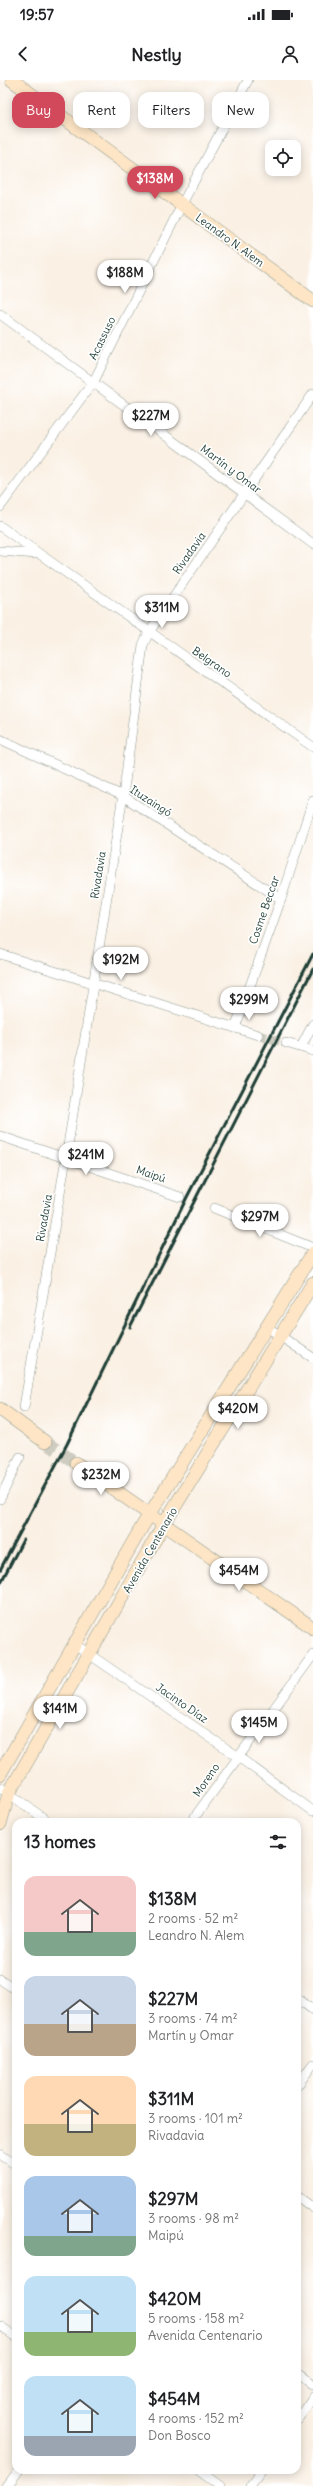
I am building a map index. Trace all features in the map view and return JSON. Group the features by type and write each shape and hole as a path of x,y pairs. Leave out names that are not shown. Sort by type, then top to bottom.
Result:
{"main road":[{"name":"Leandro N. Alem","path":"12,80 313,300"},
{"name":"Avenida Centenario","path":"0,1774 76,1646 150,1514 313,1253"},
{"name":"Avenida Centenario","path":"0,1824 4,1790 90,1654 164,1524 313,1284"},
{"path":"0,1409 45,1442"},
{"path":"76,1463 313,1628"}],"street":[{"name":"Acassuso","path":"0,508 94,381 182,204 248,80"},
{"name":"Martín y Omar","path":"0,314 94,381 244,495 313,544"},
{"name":"Rivadavia","path":"24,1407 66,1158 92,983 123,796 143,645 149,632 313,394"},
{"name":"Belgrano","path":"0,526 313,747"},
{"path":"0,551 40,555"},
{"name":"Ituzaingó","path":"0,739 123,796 281,899"},
{"name":"Cosme Beccar","path":"235,1028 281,899 313,800"},
{"path":"0,954 258,1035"},
{"path":"301,1048 313,1024"},
{"path":"286,1043 313,1051"},
{"name":"Maipú","path":"0,1136 180,1197"},
{"path":"214,1208 313,1248"},
{"path":"267,1327 313,1358"},
{"path":"0,1499 20,1457"},
{"name":"Jacinto Díaz","path":"76,1646 90,1654 237,1756 313,1811"},
{"name":"Moreno","path":"194,1818 237,1756 313,1655"},
{"path":"4,1790 44,1818"},
{"path":"0,1979 12,1987"},
{"path":"301,2001 313,2010"},
{"path":"301,2080 313,2064"},
{"path":"0,2154 12,2162"},
{"path":"301,2199 313,2208"},
{"path":"0,2326 12,2335"},
{"path":"301,2375 313,2385"},
{"path":"301,2414 313,2397"},
{"path":"7,2486 16,2474"},
{"path":"204,2474 220,2486"},
{"path":"250,2486 259,2474"}],"tunnel":[{"path":"258,1035 286,1043"},
{"path":"45,1442 76,1463"}],"railway":[{"path":"0,1570 67,1444 187,1197 313,954"},
{"path":"130,1327 313,969"},
{"path":"0,1584 23,1540"}]}
